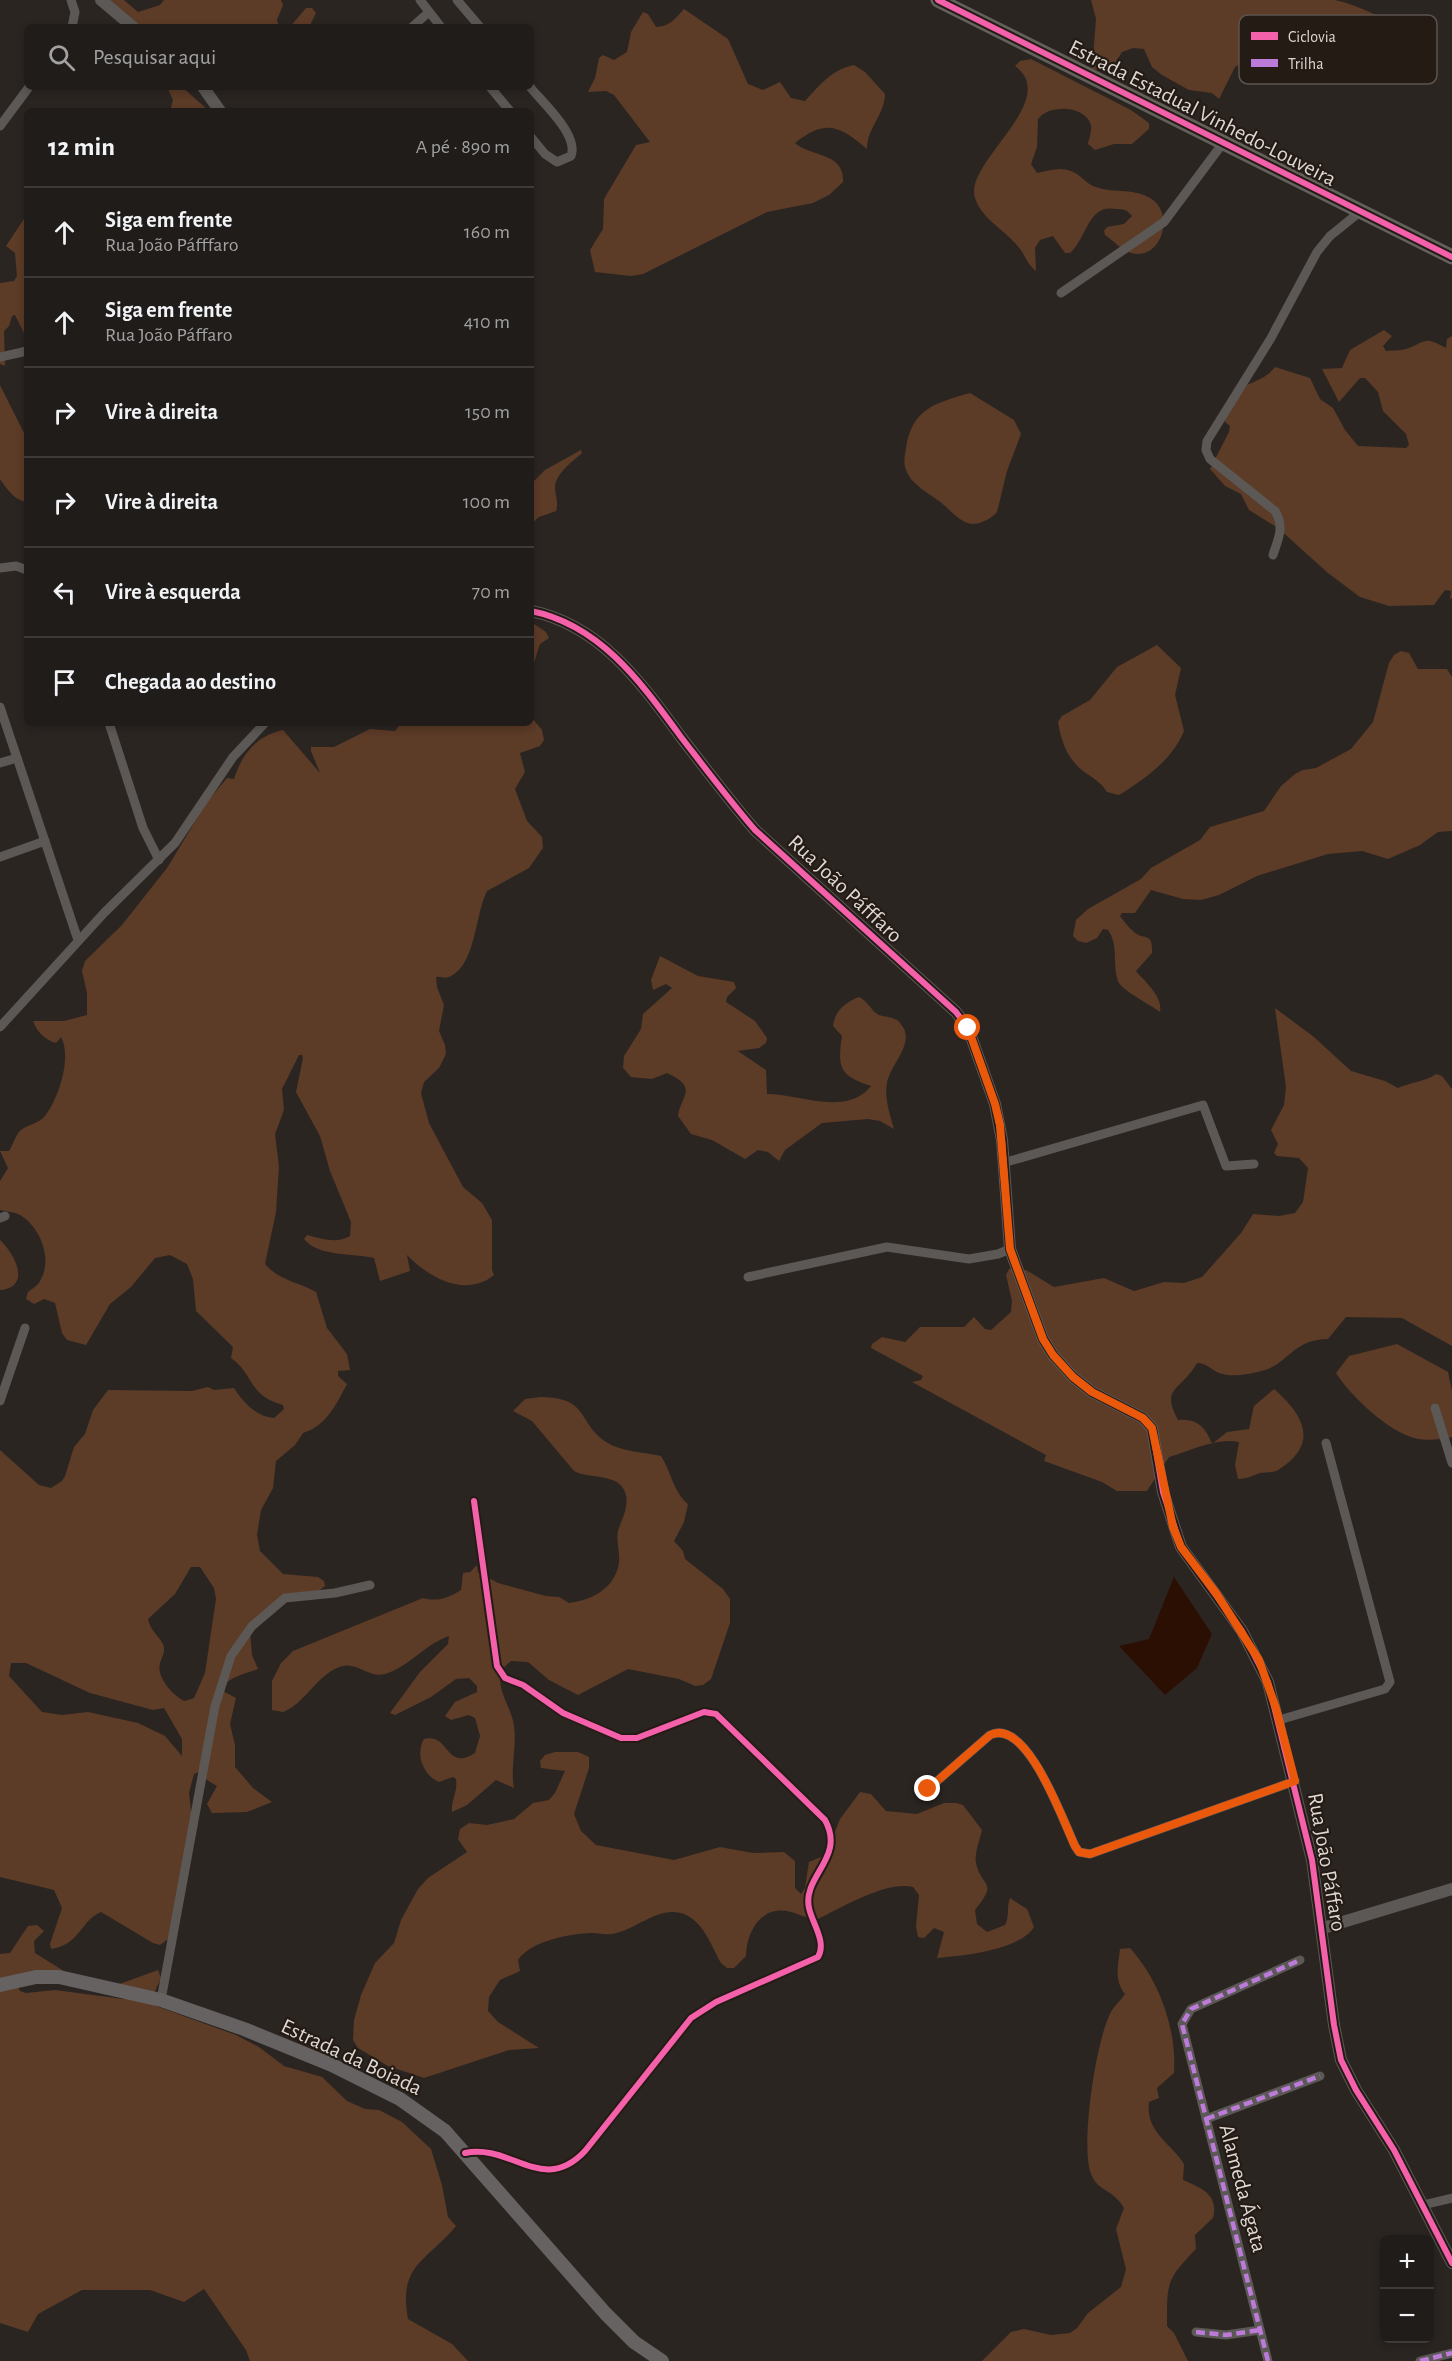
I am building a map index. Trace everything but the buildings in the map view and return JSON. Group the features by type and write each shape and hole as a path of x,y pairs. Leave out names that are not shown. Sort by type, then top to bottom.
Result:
{"main road":[{"name":"Estrada Estadual Vinhedo-Louveira","path":"938,0 1452,257"},
{"name":"Estrada da Boiada","path":"0,1984 36,1977 59,1977 161,2000 244,2029 369,2083 416,2108 445,2131 605,2313 634,2342 662,2361"}],"street":[{"path":"71,0 75,12 73,24"},
{"path":"101,0 129,24"},
{"path":"420,0 439,24"},
{"path":"457,0 477,24"},
{"path":"415,24 429,12"},
{"path":"0,126 27,90"},
{"path":"205,90 218,108"},
{"path":"492,90 508,108"},
{"path":"532,90 569,134 574,149 571,156 557,162 545,154 534,141"},
{"path":"1061,292 1164,222 1223,143"},
{"path":"1273,555 1282,527 1275,511 1210,459 1206,450 1207,441 1271,338 1317,252 1330,236 1361,211"},
{"path":"0,357 24,352"},
{"path":"0,568 16,566 24,569"},
{"name":"Rua João Páfffaro","path":"534,612 569,625 615,655 642,683 727,797 755,830 963,1019 995,1104 1003,1163 1010,1249 1014,1263"},
{"path":"0,706 78,940"},
{"path":"110,726 143,828 159,860"},
{"path":"0,1027 78,940 175,843 233,757 262,726"},
{"path":"0,763 17,758"},
{"path":"0,857 45,841"},
{"path":"1003,1163 1203,1105 1226,1166 1254,1164"},
{"path":"748,1277 887,1247 969,1259 990,1256 1010,1249"},
{"name":"Rua João Páffaro","path":"1014,1263 1043,1339 1053,1355 1073,1377 1092,1392 1143,1418 1152,1428 1163,1492 1181,1547 1216,1593 1251,1646 1268,1683 1295,1781 1312,1860 1323,1928 1334,2025 1341,2060 1356,2090 1394,2150 1452,2263"},
{"path":"0,1401 25,1328"},
{"path":"1435,1408 1452,1463"},
{"path":"1279,1720 1385,1689 1390,1683 1326,1443"},
{"path":"465,2153 487,2151 544,2170 567,2167 585,2151 691,2018 716,2002 818,1957 821,1944 809,1910 808,1896 827,1858 832,1836 825,1820 716,1714 696,1714 638,1738 626,1739 563,1713 523,1685 505,1678 497,1666 474,1501"},
{"path":"161,2000 215,1706 231,1656 252,1626 285,1598 335,1593 370,1585"},
{"path":"928,1789 990,1735 996,1732 1008,1734 1020,1743 1034,1760 1079,1852 1090,1854 1295,1781"},
{"path":"1323,1928 1452,1889"},
{"name":"Alameda Ágata","path":"1268,2361 1182,2024 1185,2014 1191,2009 1300,1960"},
{"path":"1206,2119 1320,2076"},
{"path":"1423,2205 1452,2198"},
{"path":"1196,2332 1226,2335 1260,2330"},
{"path":"1420,2361 1452,2354"}],"shaded area":[{"path":"106,0 124,0 138,12 160,5 164,0 281,0 283,5 277,20 278,24 129,24"},
{"path":"1091,0 1335,0 1376,15 1239,15 1239,65 1235,67 1219,99 1212,93 1189,90 1162,75 1152,67 1144,49 1133,48 1122,52 1110,71 1092,69 1096,19"},
{"path":"306,8 312,8 316,13 310,24 293,24"},
{"path":"684,9 728,39 748,84 763,90 780,82 791,98 805,101 832,74 854,65 865,72 885,94 882,108 870,134 867,149 840,130 832,128 815,130 795,143 833,160 838,165 842,172 843,182 829,195 813,203 767,212 643,274 631,276 595,272 590,250 603,229 604,199 636,145 650,142 614,95 606,91 588,92 595,78 599,58 603,55 614,60 627,52 631,32 643,12 648,14 656,27 661,27 675,19"},
{"path":"1031,59 1131,110 1149,123 1149,129 1132,144 1114,144 1095,150 1088,144 1091,125 1087,118 1074,110 1050,111 1038,119 1037,147 1031,164 1037,173 1057,169 1072,171 1093,186 1139,193 1153,200 1160,207 1163,226 1157,244 1150,250 1141,254 1128,252 1105,235 1104,231 1107,227 1124,224 1132,216 1125,210 1106,209 1093,217 1076,247 1070,253 1065,253 1053,236 1040,240 1035,248 1036,271 1015,243 978,206 975,198 975,184 983,167 1020,113 1027,96 1026,80 1015,66 1020,61"},
{"path":"168,90 185,90 206,108 171,108 173,100"},
{"path":"24,219 24,333 15,315 12,316 9,326 4,331 5,366 0,364 0,283 14,281 17,276 15,253 6,246"},
{"path":"1384,330 1392,336 1383,346 1386,351 1404,350 1425,341 1446,348 1447,339 1452,336 1452,598 1450,599 1451,591 1445,590 1434,605 1389,606 1360,597 1328,573 1278,528 1249,510 1241,494 1225,486 1210,469 1229,432 1230,426 1225,422 1236,396 1247,385 1265,376 1275,367 1310,378 1320,399 1333,408 1345,430 1358,446 1406,448 1409,445 1406,434 1383,411 1378,392 1365,378 1360,378 1339,402 1322,369 1342,368 1350,350"},
{"path":"0,385 24,433 24,501 15,497 0,479"},
{"path":"970,393 1014,420 1021,434 1007,471 997,512 986,520 973,524 959,518 916,484 908,475 904,462 909,435 920,416 936,404"},
{"path":"581,450 582,453 558,477 555,487 556,511 539,517 534,521 534,481 545,470"},
{"path":"534,624 546,632 549,638 540,644 534,663"},
{"path":"1157,645 1181,668 1175,695 1184,731 1165,760 1148,775 1119,795 1107,792 1073,761 1063,742 1058,722 1062,716 1090,700 1117,667"},
{"path":"1401,651 1409,653 1418,669 1447,669 1452,677 1452,831 1438,832 1420,845 1388,859 1362,851 1328,854 1257,876 1219,895 1201,900 1183,899 1151,890 1135,913 1122,913 1120,916 1133,931 1151,941 1152,953 1136,971 1159,1000 1160,1012 1120,985 1115,968 1113,942 1108,930 1103,929 1097,938 1086,943 1078,941 1073,936 1076,920 1088,909 1141,879 1151,868 1200,840 1210,827 1264,811 1281,786 1295,774 1316,768 1351,749 1373,722 1389,663 1394,655"},
{"path":"534,721 542,730 544,740 540,746 520,753 525,772 515,789 527,821 542,837 543,848 529,868 487,891 465,962 449,977 436,977 444,1005 439,1031 446,1054 439,1068 424,1082 421,1093 429,1123 463,1187 482,1203 492,1220 492,1270 494,1275 483,1282 460,1285 437,1278 407,1255 410,1271 380,1281 374,1258 327,1252 310,1245 304,1239 307,1235 329,1240 345,1238 350,1236 351,1222 330,1171 320,1136 296,1092 303,1058 299,1055 282,1089 284,1110 275,1134 279,1167 276,1212 265,1264 282,1277 316,1292 327,1328 347,1354 350,1370 338,1371 338,1376 347,1384 330,1414 311,1430 303,1433 295,1445 276,1461 273,1488 261,1510 257,1535 260,1551 283,1574 318,1577 324,1581 325,1586 317,1592 276,1604 250,1630 252,1655 258,1669 232,1679 221,1690 236,1698 230,1724 235,1745 235,1767 253,1788 272,1802 247,1812 212,1813 207,1804 217,1786 207,1780 201,1771 194,1774 189,1793 192,1819 171,1937 160,1945 153,1943 101,1912 94,1916 68,1943 51,1949 50,1944 62,1908 54,1890 0,1877 0,1450 39,1485 51,1488 62,1481 65,1476 74,1447 85,1434 93,1410 108,1390 192,1391 208,1387 214,1390 234,1388 246,1404 261,1415 274,1418 284,1409 283,1405 271,1401 257,1390 239,1364 231,1358 233,1347 196,1311 193,1279 187,1264 170,1255 155,1258 131,1287 110,1304 86,1345 67,1340 62,1333 55,1303 44,1299 34,1304 26,1299 28,1292 40,1281 44,1271 45,1252 38,1233 26,1219 16,1213 0,1210 0,1181 8,1168 0,1151 9,1151 21,1130 45,1116 59,1088 65,1055 61,1037 56,1043 48,1040 39,1032 33,1021 64,1021 87,1015 87,993 82,971 85,961 122,925 167,868 207,802 227,778 234,779 251,747 265,737 283,730 320,773 311,747 334,747 370,729 395,731 399,726 534,726","holes":["191,1567 200,1567 214,1588 216,1599 205,1673 194,1698 185,1701 175,1695 163,1680 159,1668 164,1647 148,1619 175,1594","11,1663 26,1663 90,1693 153,1710 164,1708 182,1739 182,1756 165,1736 138,1723 88,1712 62,1715 42,1712 9,1676"]},
{"path":"660,956 698,976 734,982 736,988 727,997 726,1002 755,1021 767,1038 766,1043 759,1048 738,1051 766,1070 767,1094 822,1102 849,1100 861,1095 871,1086 853,1078 843,1069 840,1056 842,1036 833,1026 838,1011 859,997 879,1015 897,1020 906,1035 902,1051 886,1088 894,1129 880,1121 868,1119 822,1123 785,1150 779,1161 768,1152 758,1150 745,1159 712,1140 691,1134 678,1116 686,1092 683,1083 667,1073 652,1079 631,1077 623,1068 624,1056 641,1029 643,1014 672,988 666,984 653,990 651,980"},
{"path":"1275,1008 1314,1037 1351,1071 1385,1081 1398,1088 1436,1074 1442,1076 1452,1089 1452,1346 1402,1318 1346,1317 1328,1339 1307,1343 1273,1367 1265,1370 1230,1375 1219,1373 1206,1365 1197,1363 1175,1390 1171,1401 1178,1420 1195,1422 1200,1425 1212,1443 1169,1457 1147,1491 1117,1491 1102,1482 1044,1461 1046,1455 912,1382 921,1380 923,1376 871,1348 872,1344 882,1337 905,1342 920,1327 964,1327 974,1317 985,1329 991,1330 1011,1312 1012,1301 1006,1275 1009,1269 1026,1270 1054,1287 1104,1278 1134,1291 1164,1282 1184,1283 1202,1277 1241,1233 1253,1214 1279,1216 1295,1213 1303,1202 1308,1168 1299,1158 1277,1156 1274,1153 1278,1144 1271,1130 1284,1105 1286,1087"},
{"path":"0,1240 15,1261 18,1277 16,1283 10,1288 0,1290"},
{"path":"1397,1344 1448,1372 1452,1391 1452,1437 1423,1440 1397,1431 1367,1408 1336,1373 1349,1356"},
{"path":"1274,1389 1293,1409 1300,1419 1303,1430 1303,1440 1299,1450 1291,1460 1276,1471 1238,1479 1235,1465 1239,1442 1213,1443 1227,1432 1249,1429 1254,1406"},
{"path":"557,1398 575,1406 597,1434 612,1445 626,1450 661,1456 679,1494 688,1504 684,1522 674,1541 683,1551 685,1559 723,1589 730,1599 730,1623 711,1679 703,1685 695,1686 679,1679 628,1669 578,1695 549,1680 528,1662 511,1661 504,1668 500,1684 514,1726 514,1788 496,1780 467,1805 452,1812 456,1779 453,1777 439,1782 433,1779 422,1764 421,1745 424,1739 432,1739 439,1741 458,1758 465,1758 475,1753 480,1736 475,1718 469,1715 451,1720 445,1716 455,1702 477,1692 477,1686 469,1678 456,1679 431,1697 395,1715 390,1713 420,1672 448,1644 449,1636 432,1644 394,1671 385,1674 372,1674 354,1666 341,1666 326,1674 296,1704 283,1712 272,1710 272,1681 281,1663 293,1651 423,1598 438,1599 452,1595 461,1590 463,1573 470,1572 477,1565 478,1572 498,1583 546,1596 559,1597 569,1603 601,1592 613,1580 619,1563 618,1531 624,1516 626,1495 615,1481 574,1471 532,1421 513,1411 525,1399"},
{"path":"1174,1577 1212,1634 1197,1668 1165,1695 1119,1646 1149,1639"},
{"path":"555,1752 578,1752 589,1757 589,1768 574,1814 581,1831 596,1845 674,1860 720,1847 753,1853 784,1852 795,1861 795,1888 801,1894 805,1888 809,1862 826,1855 840,1819 860,1792 871,1794 886,1811 917,1814 944,1803 963,1805 982,1830 976,1851 976,1863 987,1889 975,1910 977,1924 987,1932 1005,1925 1010,1898 1027,1909 1034,1927 1027,1935 1004,1946 937,1958 944,1932 934,1928 924,1938 918,1937 916,1927 919,1895 913,1887 902,1886 865,1896 818,1919 787,1911 769,1913 756,1923 749,1939 746,1956 734,1968 727,1968 721,1963 698,1924 686,1915 667,1912 621,1932 584,1933 552,1939 524,1953 518,1960 520,1971 500,1980 489,1997 488,2011 498,2022 539,2048 509,2050 424,2078 388,2066 358,2048 353,2040 354,2020 361,1995 375,1963 394,1943 401,1920 418,1889 428,1878 467,1852 458,1839 460,1829 469,1823 487,1825 514,1819 533,1803 549,1800 555,1793 565,1771 541,1768 540,1761 545,1755"},
{"path":"37,1925 44,1931 34,1941 35,1953 72,1976 17,1985 20,1991 26,1993 55,1990 123,1999 128,1997 117,1985 158,1970 161,1978 151,2000 156,2006 236,2035 259,2047 284,2066 322,2077 347,2101 365,2109 379,2110 402,2122 431,2149 442,2185 448,2217 456,2226 425,2257 411,2275 406,2301 408,2319 452,2344 468,2361 250,2361 246,2350 204,2289 184,2302 150,2290 82,2290 38,2314 28,2332 0,2323 0,1954 10,1953 28,1926"},
{"path":"1130,1948 1150,1975 1157,1990 1164,2006 1172,2039 1174,2073 1157,2088 1159,2098 1149,2102 1151,2121 1160,2136 1184,2164 1183,2180 1207,2193 1214,2210 1213,2218 1195,2235 1196,2249 1179,2268 1168,2291 1167,2326 1174,2333 1188,2361 982,2361 1011,2332 1024,2329 1051,2335 1070,2333 1077,2328 1088,2313 1121,2287 1126,2269 1116,2229 1124,2208 1114,2196 1094,2180 1088,2160 1087,2141 1091,2093 1100,2045 1111,2012 1125,1994 1118,1978 1120,1949"}],"marked path":[{"path":"1268,2361 1182,2024 1191,2009 1300,1960"},
{"path":"1206,2119 1320,2076"},
{"path":"1196,2332 1226,2335 1260,2330"},
{"path":"1420,2361 1452,2353"}],"cycle path":[{"path":"938,0 1452,257"},
{"path":"534,612 556,618 578,629 618,659 651,697 755,830 956,1012 968,1028 995,1104 1002,1140 1010,1249 1043,1339 1053,1355 1073,1377 1092,1392 1143,1418 1152,1428 1163,1492 1181,1547 1242,1631 1268,1682 1312,1860 1334,2025 1341,2060 1356,2090 1394,2150 1452,2263"},
{"path":"465,2153 482,2152 497,2155 541,2169 555,2169 570,2164 585,2151 691,2018 716,2002 818,1957 821,1945 809,1908 809,1897 830,1845 830,1833 825,1820 716,1714 704,1712 637,1738 621,1738 563,1713 523,1685 505,1678 497,1666 474,1501"}],"route":[{"path":"928,1789 958,1760 990,1735 996,1732 1008,1734 1016,1738 1034,1760 1079,1852 1090,1854 1295,1781 1276,1708 1259,1660 1216,1593 1181,1547 1163,1492 1152,1428 1143,1418 1092,1392 1073,1377 1053,1355 1043,1339 1010,1249 1000,1125 995,1104 968,1028"}]}
